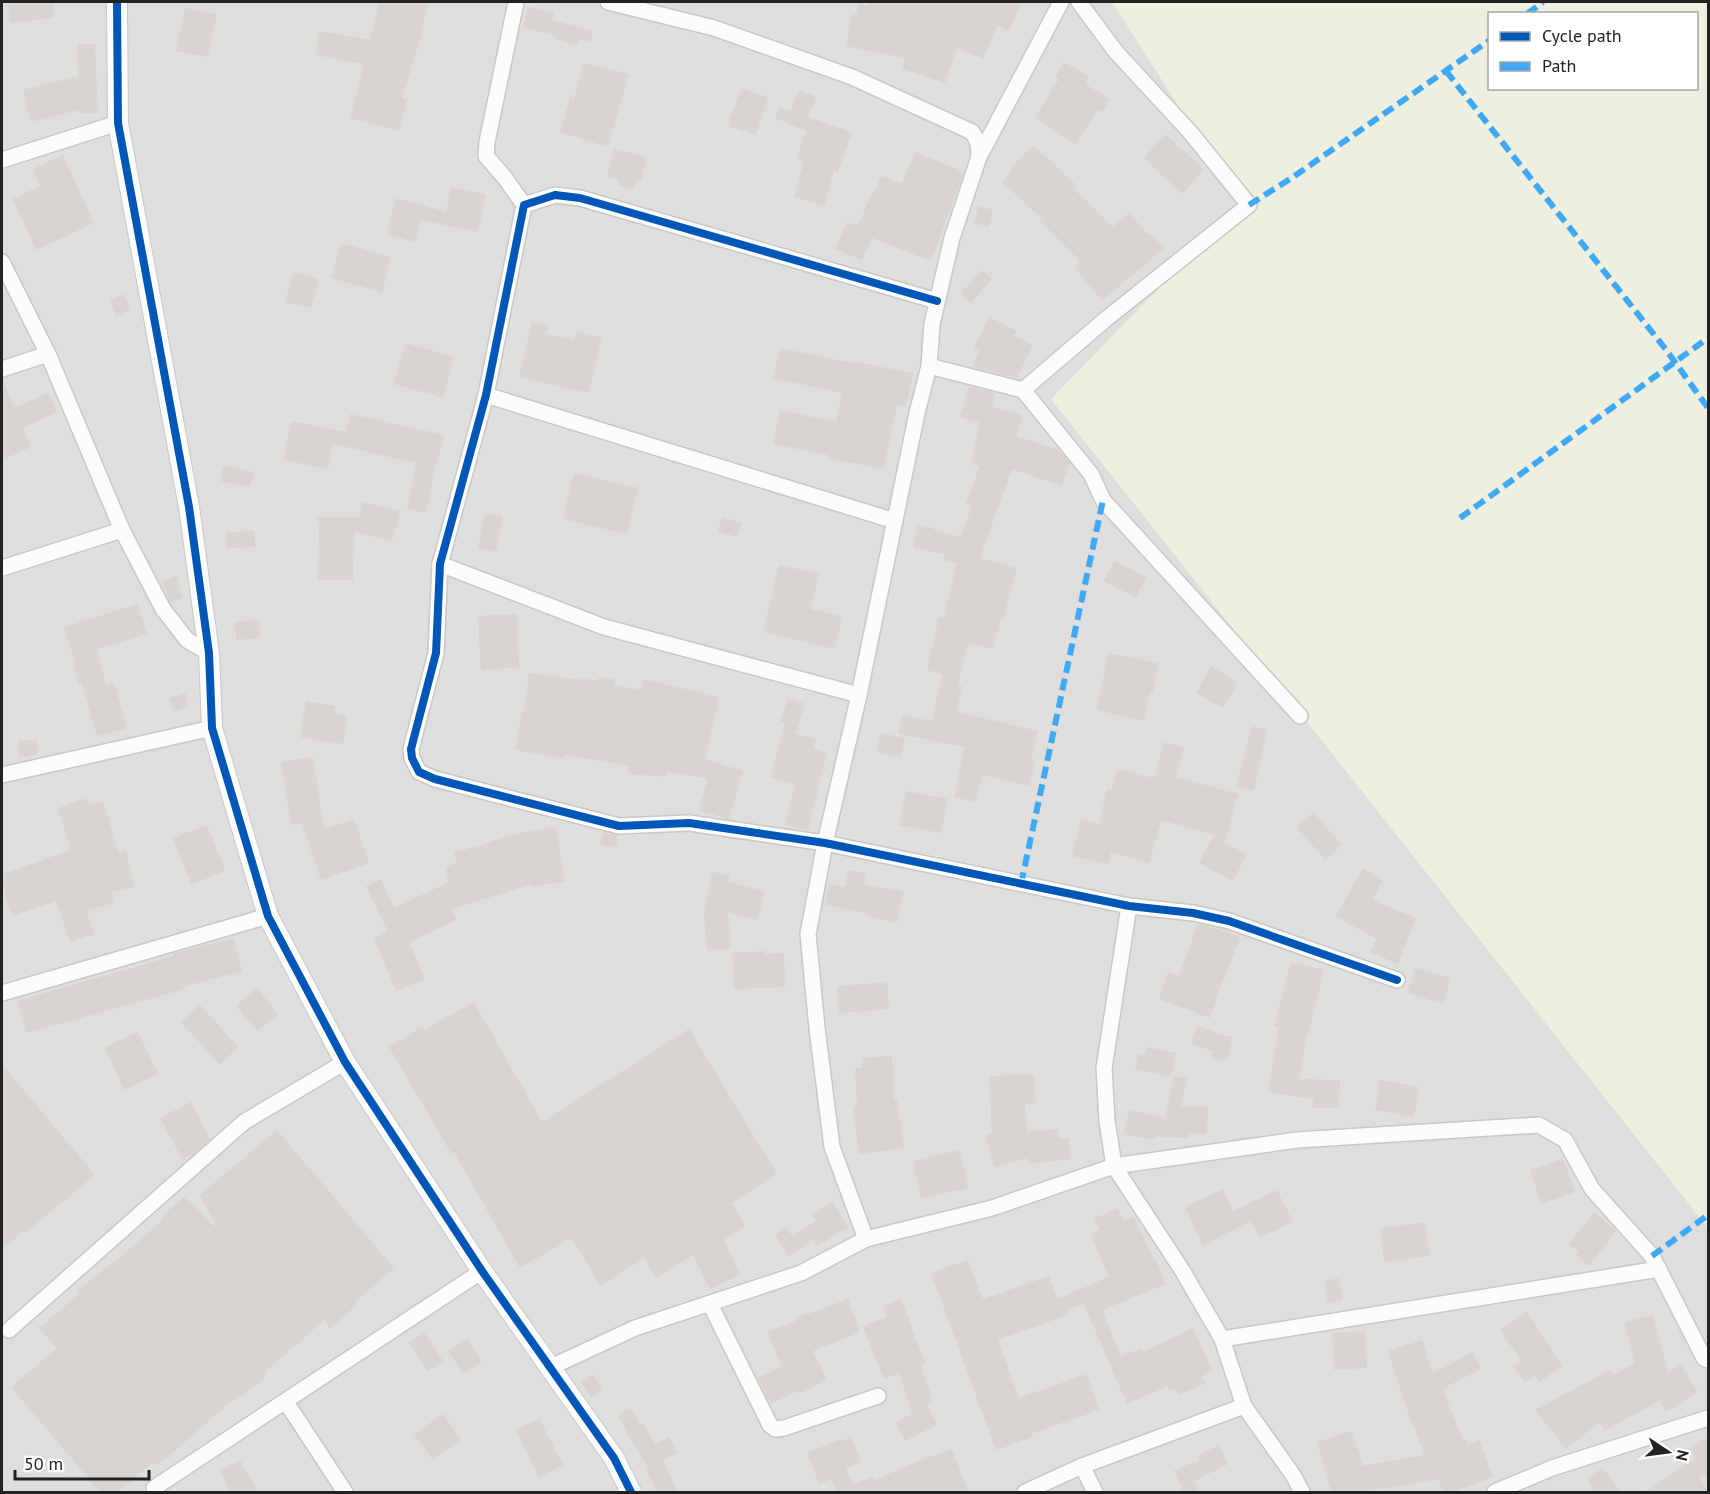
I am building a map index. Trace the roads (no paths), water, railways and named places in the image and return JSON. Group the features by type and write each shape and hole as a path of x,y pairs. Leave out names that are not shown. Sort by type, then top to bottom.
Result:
{"street":[{"path":"117,2 118,123 189,507 208,653 212,728 268,916 345,1062 482,1271 614,1458 631,1492"},
{"path":"516,2 486,156 524,205 486,395 440,564 436,653 411,749 418,772 435,779 619,826 689,823 825,843 1129,906 1193,913 1229,921 1397,981"},
{"path":"608,2 714,28 852,77 972,132 977,139 979,157"},
{"path":"866,1239 832,1147 808,934 825,843 860,695 917,413 929,366 932,324 952,238 979,157 1060,2"},
{"path":"1023,390 1106,319 1249,205 1190,132 1116,52 1079,2"},
{"path":"2,160 118,123"},
{"path":"524,205 555,195 580,198 937,301"},
{"path":"2,262 48,354 122,530 164,609 187,640 208,653"},
{"path":"2,369 48,354"},
{"path":"929,366 1023,390 1091,474 1102,500 1300,716"},
{"path":"486,395 895,521"},
{"path":"2,568 122,530"},
{"path":"440,564 604,627 860,695"},
{"path":"2,775 212,728"},
{"path":"1129,906 1104,1068 1107,1121 1114,1166 1182,1270 1222,1339 1244,1406 1293,1475 1302,1492"},
{"path":"2,993 268,916"},
{"path":"9,1330 244,1122 345,1062"},
{"path":"551,1367 635,1328 801,1273 866,1239 992,1208 1114,1166 1298,1140 1539,1125 1565,1140 1592,1189 1652,1256 1704,1358 1708,1360"},
{"path":"1222,1339 1659,1269"},
{"path":"154,1488 482,1271"},
{"path":"710,1304 770,1425 775,1429 878,1396"},
{"path":"286,1402 345,1492"},
{"path":"1025,1492 1082,1466 1244,1406"},
{"path":"1495,1492 1552,1468 1708,1418"},
{"path":"1082,1466 1095,1492"}]}
